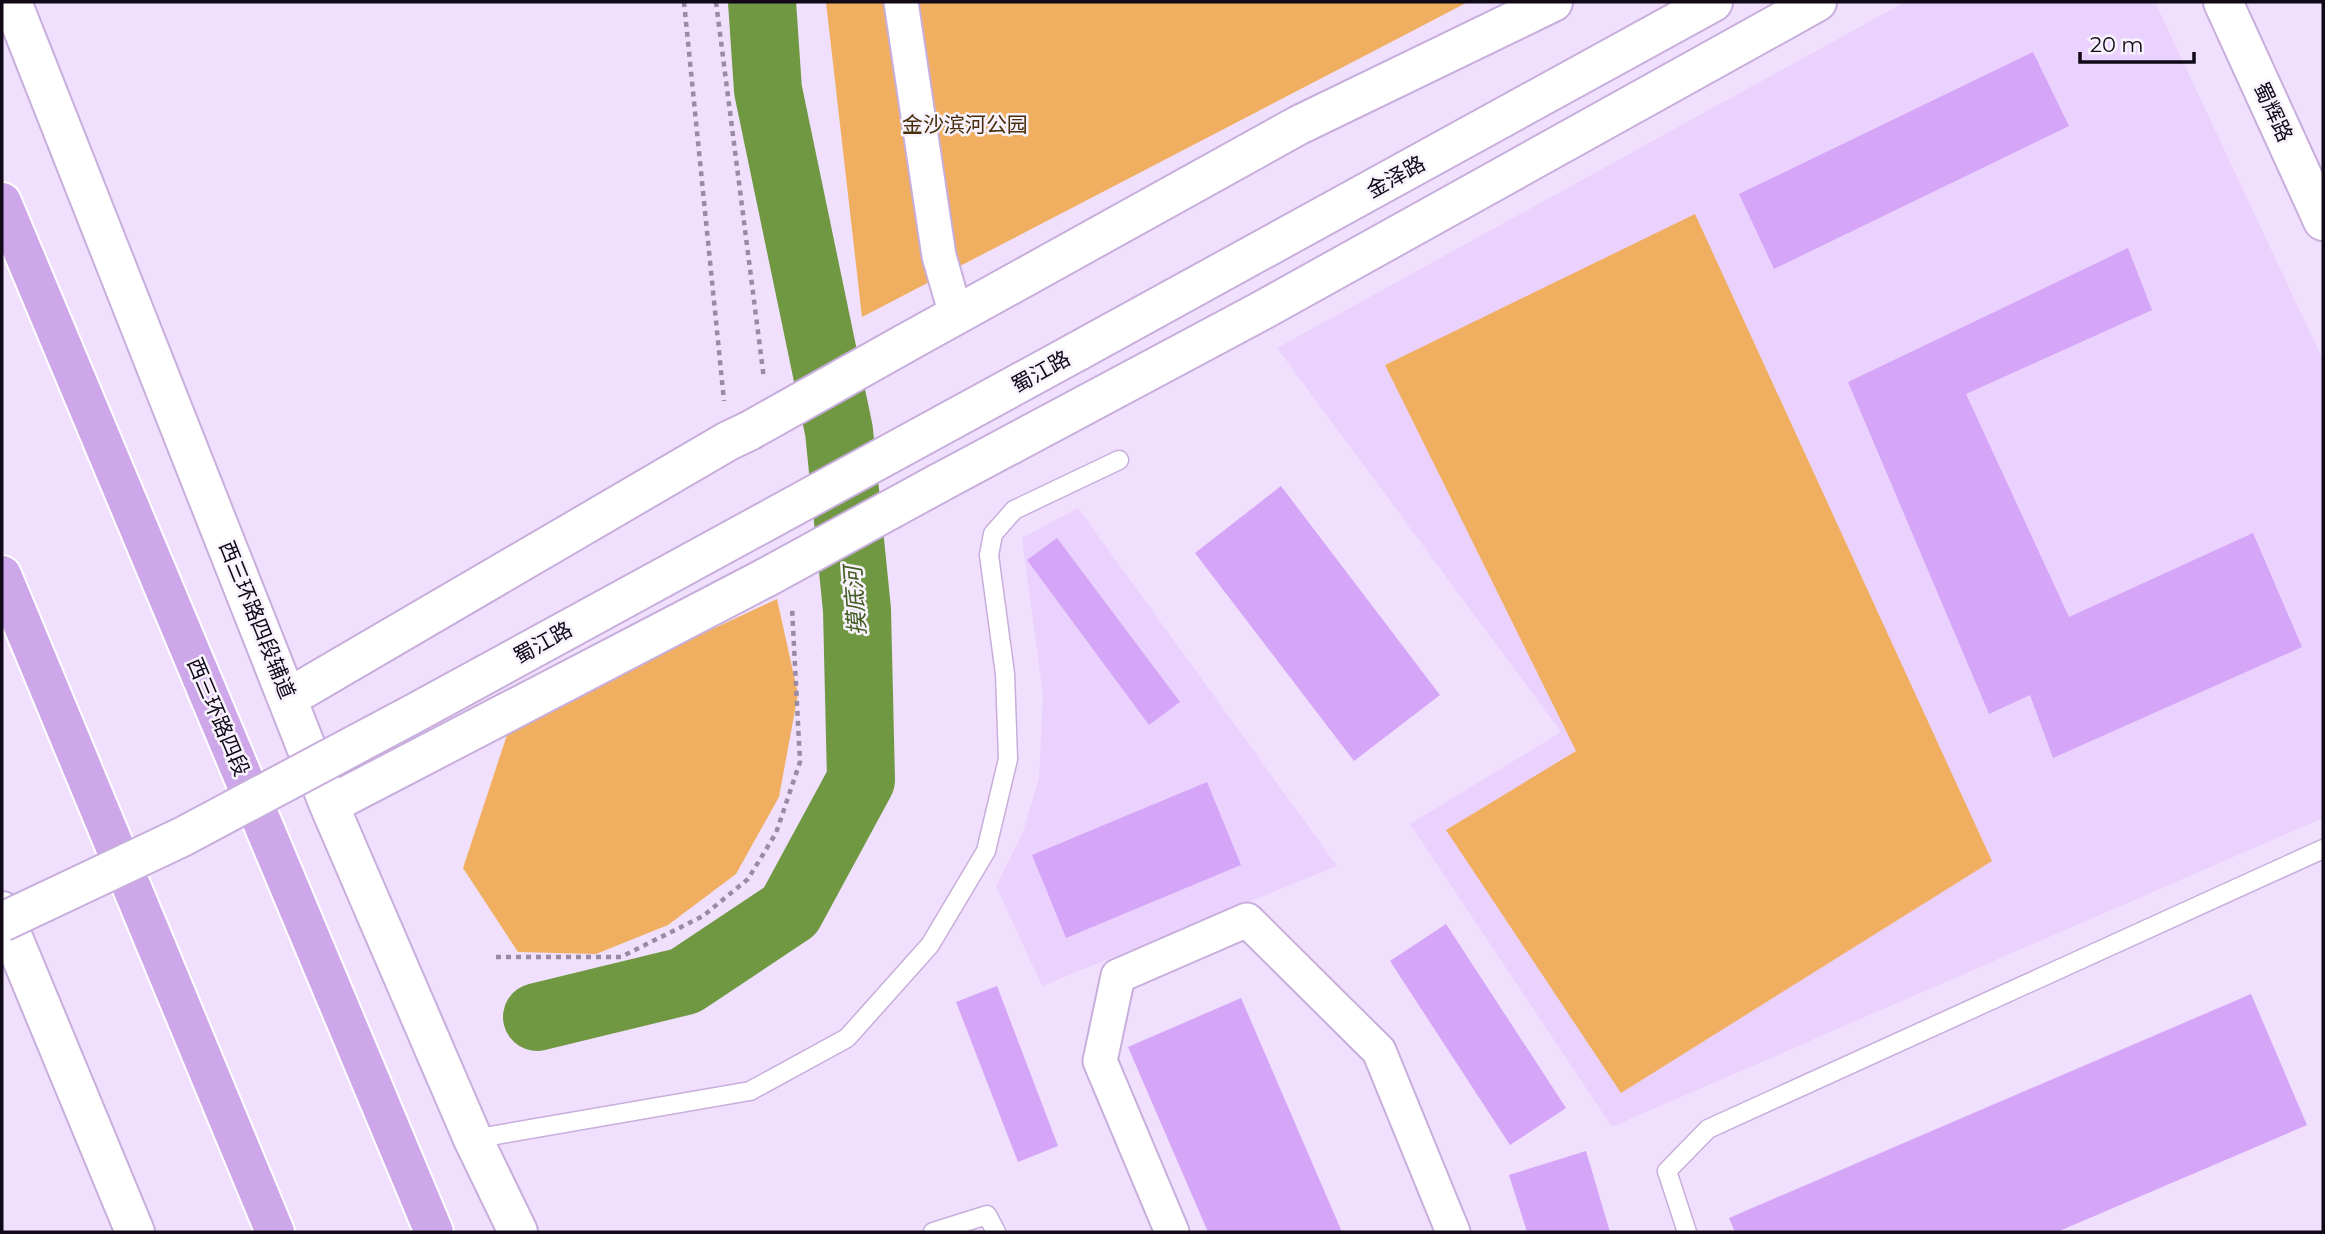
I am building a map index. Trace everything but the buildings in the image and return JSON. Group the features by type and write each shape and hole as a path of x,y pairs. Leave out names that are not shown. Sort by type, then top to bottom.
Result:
{"highway":[{"name":"西三环路四段","path":"2,202 434,1232"},
{"path":"2,575 275,1232"}],"street":[{"name":"西三环路四段辅道","path":"12,2 329,805 474,1139 518,1232"},
{"path":"901,2 939,256 956,315"},
{"path":"288,698 738,436 1299,125 1553,2"},
{"name":"金泽路","path":"1078,351 1713,2"},
{"path":"329,805 767,577 1261,311 1817,2"},
{"name":"蜀辉路","path":"2223,2 2323,221"},
{"name":"蜀江路","path":"2,922 230,811 1078,351"},
{"path":"2,911 13,971 135,1232"},
{"path":"1172,1232 1100,1061 1118,976 1247,920 1379,1051 1453,1232"}],"lane":[{"path":"474,1139 750,1091 847,1038 930,945 986,851 1008,759 1005,674 989,555 993,534 1014,510 1119,460"},
{"path":"1686,1232 1667,1171 1708,1129 2323,849"},
{"path":"933,1232 987,1215 996,1232"}],"path":[{"path":"684,2 738,436"}],"shaded area":[{"path":"1905,2 2155,2 2323,360 2323,818 1612,1127 1410,824 1561,732 1277,348"},
{"path":"1078,508 1337,866 1042,986 996,886 1023,832 1039,778 1043,695 1022,538"}],"green space":[{"name":"金沙滨河公园","path":"826,2 1468,2 862,317"},
{"path":"1695,214 1992,861 1621,1093 1446,830 1576,751 1385,365"},
{"path":"777,599 798,694 779,797 736,874 668,925 596,954 518,952 463,868 511,723"}],"waterway":[{"name":"摸底河","path":"537,1017 685,981 790,911 861,780 857,610 839,431 768,90 762,2"}]}
